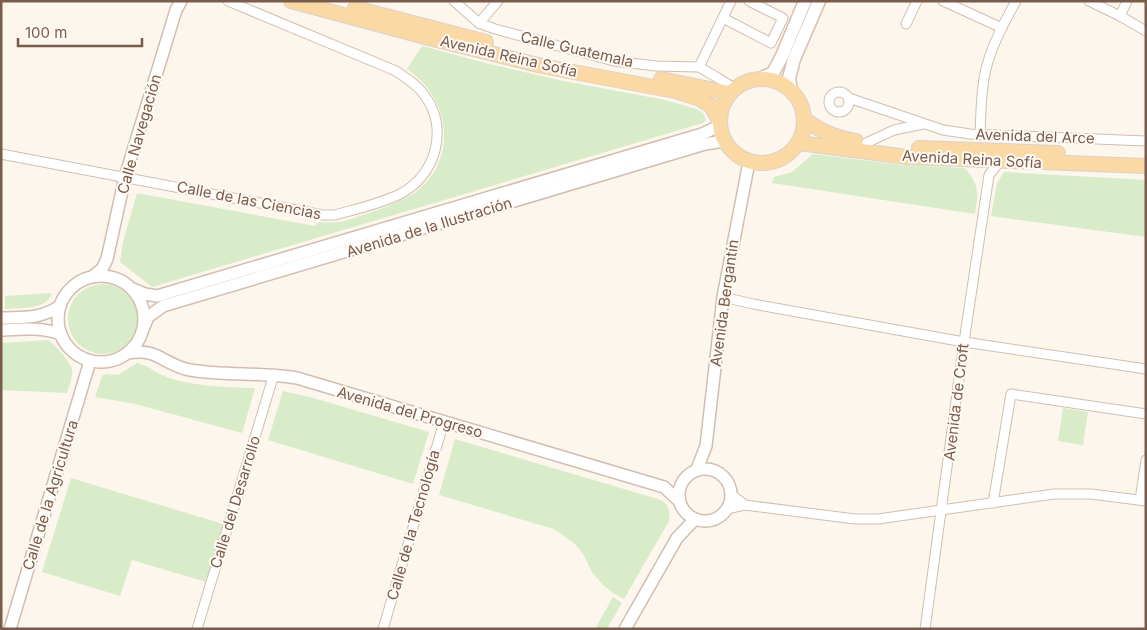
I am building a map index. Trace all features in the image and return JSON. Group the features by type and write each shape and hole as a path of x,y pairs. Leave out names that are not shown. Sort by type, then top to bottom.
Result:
{"main road":[{"name":"Avenida Reina Sofía","path":"292,1 542,66 675,91 700,99 710,106 719,123"},
{"name":"Avenida Reina Sofía","path":"328,1 442,32 546,57 732,91"},
{"path":"805,1 773,73 743,83 732,91 722,106 719,123 724,141 735,154 749,162 768,163 786,156 798,142 803,131 802,106 792,90 789,78 794,60 819,1"},
{"path":"762,78 773,80 792,90"},
{"name":"Avenida Reina Sofía","path":"804,119 821,131 837,137 866,143 915,148 1146,157"},
{"name":"Avenida Reina Sofía","path":"798,142 821,144 883,155 1146,166"}],"street":[{"name":"Calle de las Ciencias","path":"1,154 323,215 335,215 401,194 425,174 432,160 438,131 432,107 425,95 413,83 396,71 228,1"},
{"name":"Calle Guatemala","path":"454,1 479,22 495,29 614,61 656,66 698,67 718,78 732,91"},
{"path":"479,22 498,1"},
{"path":"698,67 731,1"},
{"path":"723,18 771,42 783,18 749,1"},
{"path":"906,24 917,1"},
{"path":"943,1 1002,28"},
{"path":"980,135 981,102 987,65 1002,28 1016,1"},
{"path":"1089,1 1146,31"},
{"path":"1120,16 1127,1"},
{"name":"Calle Navegación","path":"92,277 102,269 107,259 125,176 178,4"},
{"name":"Avenida del Arce","path":"849,98 943,130 980,135 1146,141"},
{"path":"886,110 894,118 896,124 894,130"},
{"name":"Avenida de la Ilustración","path":"132,289 157,296 702,134 719,123"},
{"name":"Avenida del Arce","path":"866,143 894,130 925,124"},
{"name":"Avenida de la Ilustración","path":"143,329 148,317 163,306 705,144 724,141"},
{"path":"982,160 989,175"},
{"name":"Avenida de Croft","path":"926,629 964,342 989,175 1000,161"},
{"name":"Avenida Bergantín","path":"697,469 706,446 722,297 749,162"},
{"path":"107,259 110,270 118,279 132,289 142,304 146,344 154,355"},
{"path":"118,279 104,276 92,277 79,282 68,291 60,306 58,320 60,334 74,352 90,360 102,362 117,359 128,352 136,344 143,329"},
{"path":"722,297 964,342 1146,369"},
{"path":"1,318 48,314 60,306"},
{"path":"1,330 48,329 60,334"},
{"name":"Avenida del Progreso","path":"128,352 142,352 154,355 187,370 212,373 274,374 297,378 664,487 681,505"},
{"name":"Calle de la Agricultura","path":"10,629 90,360"},
{"name":"Calle del Desarrollo","path":"197,629 274,374"},
{"path":"993,503 1010,394 1146,414"},
{"name":"Calle de la Tecnología","path":"382,629 444,422"},
{"name":"Avenida Bergantín","path":"706,446 718,472"},
{"path":"726,509 745,505 855,519 878,519 1054,494 1091,494 1143,500 1146,460"},
{"path":"664,487 682,480 697,469 711,469 718,472 728,483 731,494 729,505 719,517 711,520 695,519 681,505"},
{"path":"677,538 681,505 678,494 682,480"},
{"path":"731,494 745,505"},
{"path":"625,629 677,538 695,519"}],"green space":[{"path":"422,46 564,81 665,100 697,109 703,113 706,120 703,123 152,287 120,262 123,242 137,193 315,226 319,222 345,221 366,214 416,192 430,178 439,163 444,129 440,112 433,96 421,81 407,69"},
{"path":"813,154 902,165 965,168 973,179 977,190 975,214 772,183 774,177 792,172"},
{"path":"1004,172 1146,180 1146,237 991,216 997,183"},
{"path":"103,284 116,287 128,294 135,306 138,319 135,332 128,344 116,351 103,354 90,351 78,344 71,332 68,319 71,306 78,294 90,287"},
{"path":"52,293 49,299 39,305 5,309 5,296"},
{"path":"47,340 54,344 72,369 67,393 1,390 1,343"},
{"path":"137,363 180,381 212,386 255,388 242,433 135,404 95,397 102,376 106,374 118,375"},
{"path":"283,391 310,397 429,432 413,484 268,440"},
{"path":"1063,408 1088,412 1083,445 1058,441"},
{"path":"455,439 664,502 668,509 669,521 624,599 603,585 592,572 583,554 575,544 554,529 439,495"},
{"path":"71,478 223,524 206,582 132,560 120,596 42,572"},
{"path":"613,597 622,603 607,629 595,629"}]}
